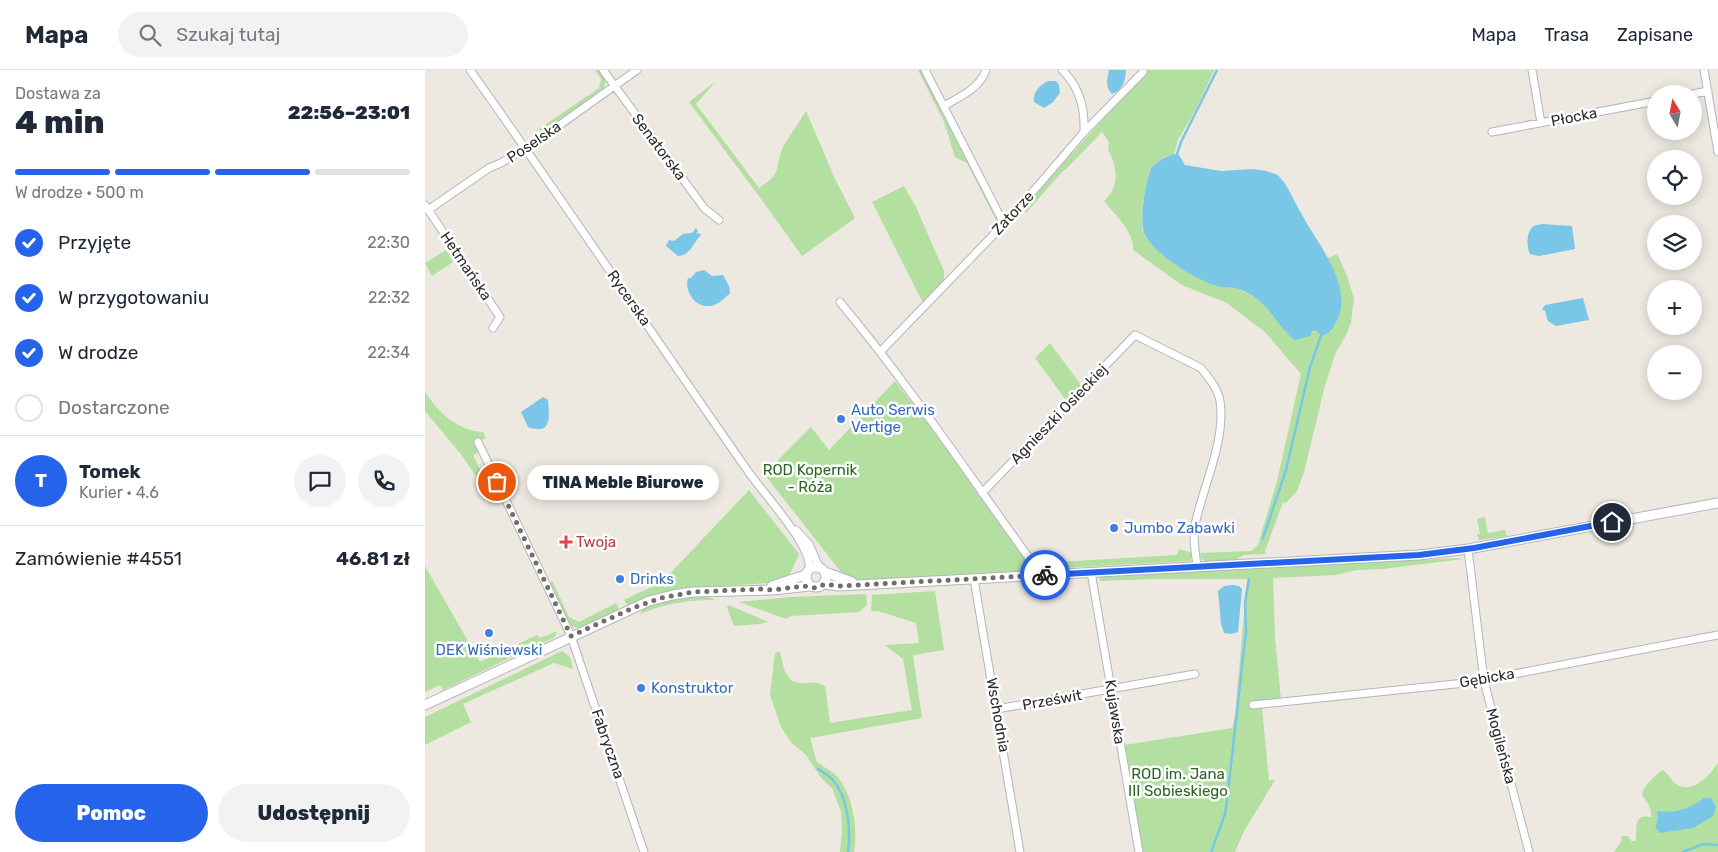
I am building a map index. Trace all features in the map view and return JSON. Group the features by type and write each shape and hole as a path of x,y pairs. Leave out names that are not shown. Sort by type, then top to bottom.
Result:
{"street":[{"name":"Rycerska","path":"470,70 525,147 698,401 754,480 790,525 810,565 807,572"},
{"name":"Senatorska","path":"603,70 705,208 719,220"},
{"name":"Poselska","path":"427,207 489,168 501,163 537,141 637,70"},
{"path":"925,70 1003,224"},
{"path":"944,106 976,87 983,79 986,70"},
{"path":"1063,70 1072,80 1079,94 1085,123 1084,132"},
{"path":"1532,70 1541,123"},
{"path":"1704,70 1718,152"},
{"name":"Zatorze","path":"881,351 1003,224 1084,132 1143,72"},
{"path":"1703,92 1708,91"},
{"name":"Płocka","path":"1492,132 1647,103"},
{"name":"Hetmańska","path":"427,207 500,316 493,328"},
{"path":"840,302 881,351 982,492 1032,562 1035,575"},
{"name":"Agnieszki Osieckiej","path":"982,492 1135,335 1201,368 1209,378 1220,400 1221,422 1213,463 1194,527 1197,567"},
{"name":"Fabryczna","path":"478,442 571,636 644,852"},
{"path":"425,705 633,608 661,598 693,592 773,590 809,586 820,587 825,584 838,586 1409,556 1468,549 1718,503"},
{"name":"Rycerska","path":"790,525 809,544 822,570"},
{"name":"Mogileńska","path":"1468,549 1484,681 1529,852"},
{"path":"762,589 807,572 822,570 860,584"},
{"path":"822,570 825,584"},
{"path":"807,572 809,586"},
{"name":"Kujawska","path":"1091,572 1139,852"},
{"name":"Wschodnia","path":"974,579 1020,852"},
{"name":"Gębicka","path":"1253,705 1484,681 1718,635"},
{"name":"Prześwit","path":"997,709 1195,674"}],"green space":[{"path":"595,70 599,70 603,76 605,81 604,88 542,133 539,129 599,88 601,79"},
{"path":"918,70 922,70 996,216 996,220 967,163 955,157 944,122"},
{"path":"1139,70 1214,70 1197,107 1178,140 1174,154 1162,159 1151,168 1142,211 1142,228 1149,240 1213,285 1237,288 1260,300 1277,318 1286,333 1317,331 1338,281 1328,258 1337,254 1354,298 1351,323 1335,354 1324,389 1304,472 1297,491 1286,503 1283,502 1265,551 1266,554 1244,555 1233,561 1206,562 1201,558 1200,553 1251,551 1258,545 1278,477 1301,374 1266,333 1227,303 1182,285 1133,250 1133,243 1127,230 1104,201 1113,190 1116,177 1114,163 1108,150 1109,142 1102,132 1062,172 1026,213 1023,208 1142,78"},
{"path":"716,81 696,104 759,188 772,178 777,169 784,145 806,111 835,179 855,218 802,256 689,102"},
{"path":"904,186 916,207 944,271 944,281 923,303 872,202"},
{"path":"446,250 453,262 432,276 425,263"},
{"path":"1050,343 1081,385 1066,400 1035,358"},
{"path":"895,381 1030,564 1028,571 860,580 842,578 843,572 841,572 764,474 811,427 829,450"},
{"path":"425,392 436,407 449,419 465,428 483,432 486,438 475,443 479,452 473,455 489,488 485,489 460,453 425,411"},
{"name":"ROD Kopernik - Róża","path":"749,490 799,554 789,576 784,576 784,582 682,589 664,592 628,606 624,600 662,582"},
{"path":"1485,517 1488,533 1505,530 1507,536 1479,540 1477,534 1480,534 1477,519"},
{"path":"1179,549 1192,553 1191,561 1045,569 1040,563 1177,555"},
{"name":"ROD im. Jana III Sobieskiego","path":"1463,559 1383,569 1357,570 1335,575 1273,578 1275,638 1281,699 1250,701 1251,709 1262,708 1269,780 1275,780 1243,833 1235,852 1143,852 1125,745 1232,728 1235,716 1247,579 1099,581 1101,576"},
{"path":"425,566 480,662 537,635 540,638 557,631 555,637 537,646 534,641 525,645 527,650 443,690 440,685 425,692"},
{"path":"552,580 569,617 579,622 616,603 619,610 580,628 573,627 569,624 550,584"},
{"path":"935,591 944,650 913,655 922,718 810,738 817,762 837,776 847,793 853,812 855,822 854,852 840,852 841,811 832,788 822,779 806,755 791,742 781,727 770,695 775,653 780,651 786,673 793,681 825,686 830,723 912,710 903,659 885,645 919,643 916,623 878,611 871,611 872,595"},
{"path":"866,594 867,605 859,612 791,616 786,619 739,602 791,597"},
{"path":"705,595 715,600 677,603 640,614 643,608 658,603"},
{"path":"729,605 768,622 735,626 727,607"},
{"path":"562,651 570,657 573,669 554,663 463,704 471,722 425,745 425,717"},
{"path":"1718,763 1718,852 1614,852 1621,842 1622,836 1628,836 1631,841 1636,841 1636,828 1639,818 1651,817 1650,808 1642,795 1647,785 1662,770 1676,784 1688,787 1694,786 1705,778"}],"water":[{"path":"1109,70 1126,70 1123,85 1112,94 1107,86"},
{"path":"1048,81 1056,81 1059,85 1060,93 1053,102 1044,108 1034,102 1034,95"},
{"path":"1174,154 1179,155 1185,165 1221,171 1254,169 1278,175 1286,185 1328,258 1339,285 1341,298 1340,312 1329,332 1321,336 1317,331 1312,331 1310,336 1295,340 1284,330 1265,306 1253,296 1237,289 1213,285 1195,276 1175,265 1150,243 1145,235 1142,221 1143,202 1149,174 1151,168 1162,159"},
{"path":"1536,225 1572,226 1575,249 1539,256 1530,254 1527,242 1529,232"},
{"path":"696,228 698,231 696,234 699,233 701,235 686,253 678,256 666,246 669,240 674,241 683,234 692,233"},
{"path":"704,270 712,276 723,275 729,286 730,293 712,306 699,304 689,293 688,278 691,278 696,272"},
{"path":"1583,298 1589,320 1556,326 1548,321 1545,311 1542,309 1545,305"},
{"path":"543,397 548,400 549,418 546,427 536,429 528,427 521,412"},
{"path":"1224,586 1239,586 1242,589 1238,632 1231,634 1224,633 1221,624 1218,591"},
{"path":"1704,798 1711,798 1716,807 1713,816 1693,828 1660,833 1655,827 1658,820 1657,811 1670,812 1682,810"}],"waterway":[{"path":"1177,154 1181,142 1217,70"},
{"path":"1263,538 1286,470 1310,367 1321,336"},
{"path":"1211,852 1225,814 1246,631 1245,602 1249,579"},
{"path":"818,769 832,779 842,794 847,814 848,852"},
{"path":"1683,852 1703,844 1718,845"}],"way so far":[{"path":"497,482 571,636 649,601 683,593 773,590 804,586 816,588 825,584 838,586 1045,575"}],"place":[{"name":"Auto Serwis Vertige","path":"841,419"},
{"name":"TINA Meble Biurowe","path":"497,482"},
{"name":"Jumbo Zabawki","path":"1114,528"},
{"name":"Twoja","path":"566,542"},
{"name":"Drinks","path":"620,579"},
{"name":"DEK Wiśniewski","path":"489,633"},
{"name":"Konstruktor","path":"641,688"}],"route":[{"path":"1045,575 1419,555 1474,548 1612,522"}]}
